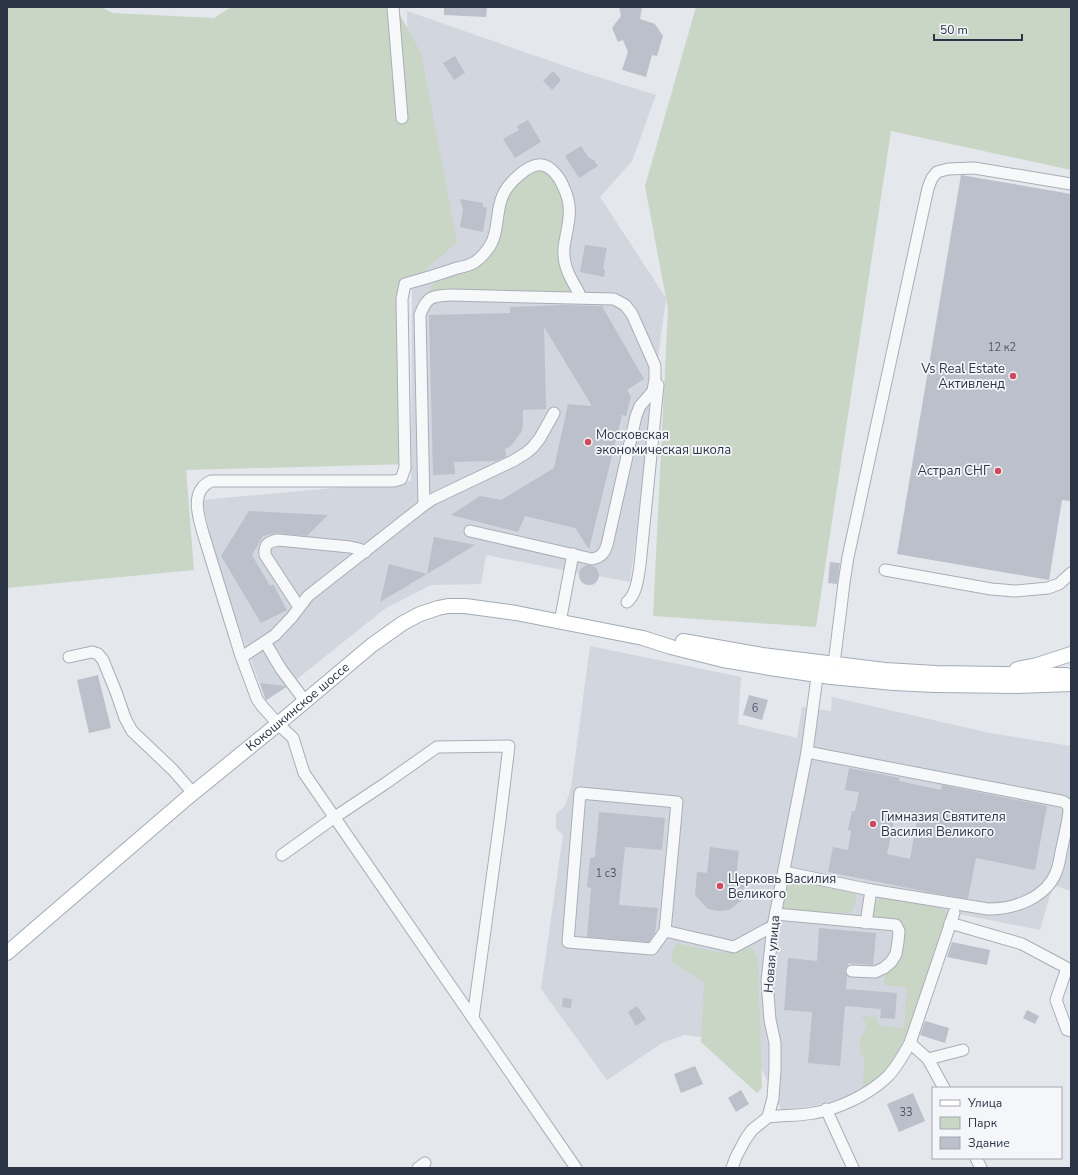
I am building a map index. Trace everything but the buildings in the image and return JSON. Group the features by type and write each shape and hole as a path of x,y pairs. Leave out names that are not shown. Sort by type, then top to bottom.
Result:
{"main road":[{"name":"Кокошкинское шоссе","path":"7,953 192,793 278,724 382,637 403,623 428,611 448,606 466,606 502,611 643,638 670,647 723,660 770,668 818,668"},
{"path":"955,674 1022,668 1037,665 1071,654"},
{"path":"818,668 834,664 885,670 955,674 1071,674"},
{"path":"818,668 854,680 922,684 1018,686 1067,684"}],"street":[{"path":"393,7 402,118"},
{"path":"576,1168 304,773 293,738 278,724 257,699 242,657 203,533 197,500 200,491 205,484 212,481 394,481 401,479 404,468 402,298 405,284 474,262 486,252 492,242 495,232 503,194 512,182 533,166 543,165 550,169 563,185 570,209 564,255 570,276 579,293"},
{"path":"834,664 848,557 928,188 932,178 937,172 948,169 974,168 1071,184"},
{"path":"424,505 420,315 429,298 439,295 451,295 614,299 625,305 632,314 655,366 655,379 653,391 640,406 636,416 608,545 604,553 600,557 592,559 470,530"},
{"path":"627,602 634,594 640,565 660,372"},
{"path":"242,657 275,635 308,596 424,505 433,499 513,461 526,453 540,438 554,413"},
{"path":"299,607 265,555 266,545 271,541 278,540 350,547 365,552"},
{"path":"560,622 573,554"},
{"path":"885,570 1015,592 1048,588 1059,584 1071,574"},
{"path":"265,642 281,669 304,701"},
{"path":"70,657 92,652 98,654 116,692 125,718 132,730 173,770 192,793"},
{"name":"Новая улица","path":"768,1117 773,1098 775,1070 775,1043 770,1020 768,981 773,926 807,752 818,668"},
{"path":"282,855 437,747 509,746 473,1018"},
{"path":"784,872 871,890 988,908 1005,908 1036,897 1048,886 1057,869 1069,812 1069,808 1066,803 1061,801 807,752"},
{"path":"580,793 677,802 665,931 652,949 568,942 580,793"},
{"path":"866,923 871,890"},
{"path":"776,914 896,926 899,931 896,954 891,962 876,972 852,971"},
{"path":"732,1168 736,1157 752,1130 768,1117 815,1113 826,1110 850,1101 876,1086 887,1077 910,1043 952,918 1022,944 1067,968 1056,1000 1067,1030 1071,1031"},
{"path":"665,931 734,947 773,926"},
{"path":"910,1043 928,1059 943,1087"},
{"path":"928,1059 963,1050"},
{"path":"826,1110 853,1168"},
{"path":"976,1159 981,1168"}],"shaded area":[{"path":"407,11 585,73 656,95 632,161 600,197 666,298 630,582 599,576 596,583 593,585 586,585 580,580 578,573 486,555 481,584 431,585 386,608 292,683 266,701 234,614 216,558 202,500 411,481 412,296"},
{"path":"590,646 741,677 738,724 797,738 802,707 831,711 832,697 990,733 1071,746 1071,891 1053,885 1040,930 954,913 946,914 912,1023 899,1050 883,1074 851,1097 783,1113 749,1043 684,1035 662,1043 607,1080 541,989 563,835 556,828 556,814 565,806 571,788"}],"green space":[{"path":"7,7 100,7 113,13 214,18 231,7 396,7 421,53 457,242 404,289 409,464 186,470 194,570 7,588"},
{"path":"696,7 1071,7 1071,170 891,131 816,627 653,616 668,309 645,186"},
{"path":"540,171 547,173 555,180 566,204 564,231 576,294 428,292 435,282 484,259 506,197 521,178 533,172"},
{"path":"798,881 854,891 856,900 854,908 850,913 787,910 784,906 786,886 790,882"},
{"path":"883,895 943,909 948,915 933,954 912,1023 899,1050 883,1074 862,1089 865,1062 860,1051 860,1038 867,1027 862,1016 877,1017 879,1026 904,1028 907,987 884,985 885,975 901,956 903,938 902,921 878,919 872,915 875,904"},
{"path":"676,943 722,953 752,948 758,958 762,1088 757,1093 701,1042 704,982 671,962"}],"place":[{"name":"Vs Real Estate Активленд","path":"1013,376"},
{"name":"Московская экономическая школа","path":"588,442"},
{"name":"Астрал СНГ","path":"998,471"},
{"name":"Гимназия Святителя Василия Великого","path":"873,824"},
{"name":"Церковь Василия Великого","path":"720,886"}]}
